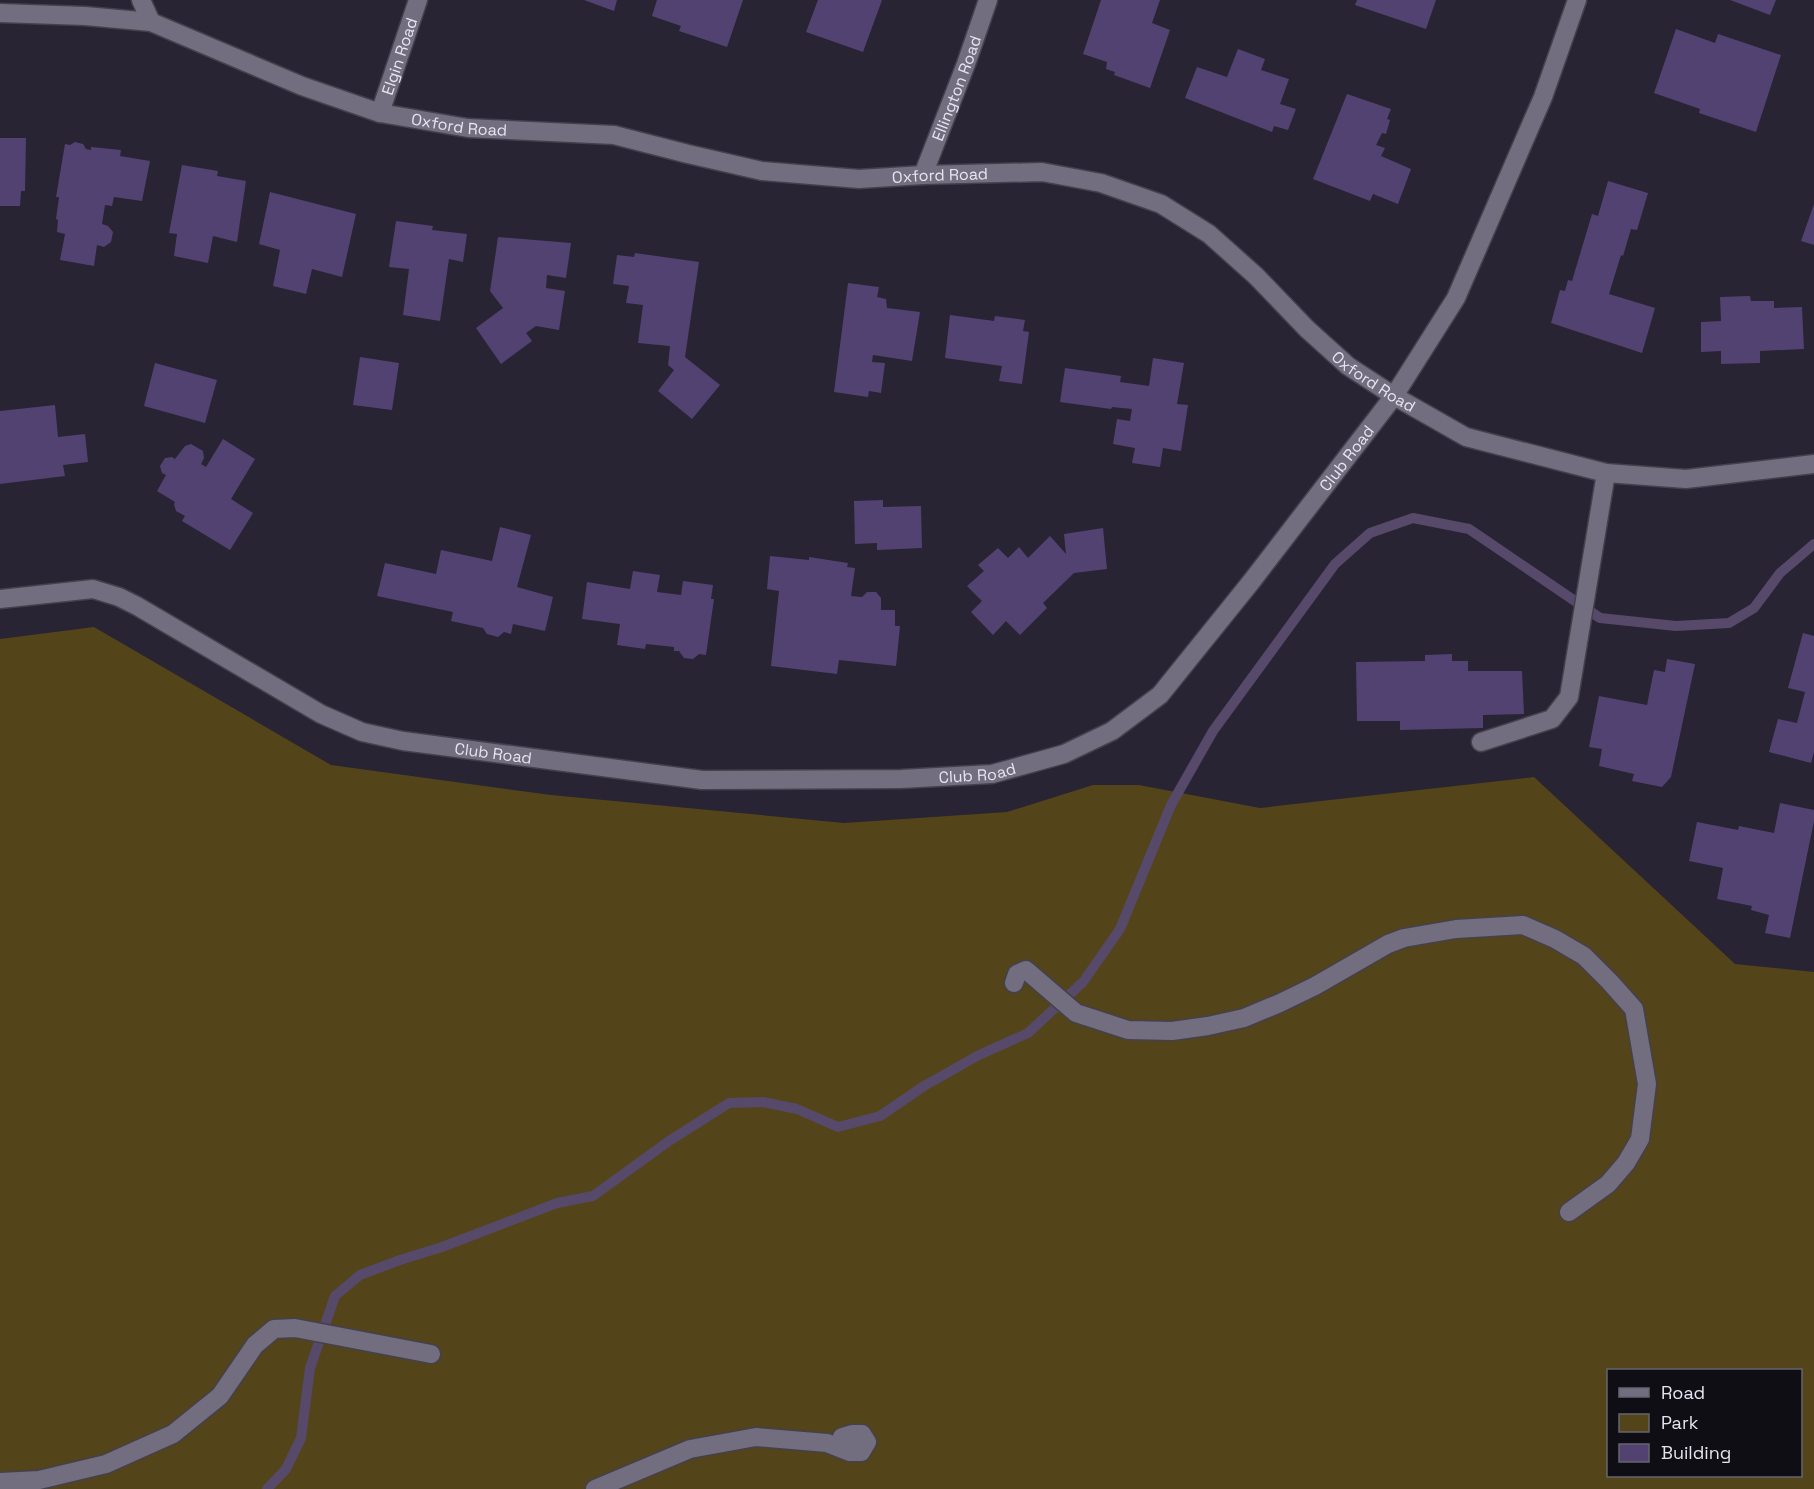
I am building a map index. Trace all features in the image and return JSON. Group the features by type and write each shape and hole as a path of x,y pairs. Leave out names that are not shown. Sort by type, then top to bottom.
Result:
{"street":[{"path":"141,0 151,22"},
{"name":"Elgin Road","path":"380,113 418,0"},
{"name":"Ellington Road","path":"923,175 988,0"},
{"name":"Club Road","path":"0,599 93,589 119,597 321,714 362,732 403,741 702,780 901,779 992,774 1064,754 1112,731 1160,695 1251,582 1394,396 1455,298 1543,97 1577,0"},
{"name":"Oxford Road","path":"0,13 85,15 151,22 302,86 380,113 468,128 614,135 762,171 859,179 1042,172 1101,183 1161,204 1209,234 1256,276 1307,329 1348,366 1394,396 1466,437 1606,473 1686,479 1814,464"},
{"path":"1481,742 1552,719 1569,697 1606,473"},
{"path":"1014,983 1017,974 1026,970 1076,1013 1128,1030 1172,1031 1208,1026 1244,1017 1280,1003 1315,986 1388,944 1404,938 1456,929 1523,925 1555,939 1584,956 1610,982 1634,1009 1643,1056 1647,1084 1640,1139 1626,1163 1608,1184 1569,1212"},
{"path":"0,1482 39,1480 106,1464 173,1434 220,1396 255,1345 274,1329 295,1328 431,1354"},
{"path":"595,1489 690,1449 730,1441 756,1437 827,1443 850,1452 861,1452 867,1442 862,1434 842,1437"}],"green space":[{"path":"94,627 331,765 551,795 844,823 1007,812 1093,785 1139,785 1260,808 1534,777 1735,964 1814,972 1814,1489 0,1489 0,639"}],"building":[{"path":"584,0 617,0 614,11"},
{"path":"657,0 743,0 727,47 679,31 681,26 652,16"},
{"path":"818,0 882,0 863,52 806,32"},
{"path":"1101,0 1160,0 1152,23 1170,30 1150,88 1114,75 1115,72 1106,69 1107,62 1083,54"},
{"path":"1357,0 1436,0 1426,29 1355,5"},
{"path":"1730,0 1776,0 1770,15"},
{"path":"1676,29 1715,43 1718,34 1781,55 1756,132 1699,113 1700,109 1654,93"},
{"path":"1238,49 1265,59 1261,70 1289,79 1280,104 1296,109 1288,130 1274,126 1272,132 1185,98 1197,67 1227,77"},
{"path":"1347,94 1391,109 1387,119 1390,120 1386,134 1382,133 1376,145 1385,148 1381,156 1411,169 1398,204 1373,194 1370,201 1313,179"},
{"path":"0,138 26,138 25,191 21,191 20,206 0,206"},
{"path":"75,142 83,144 86,149 91,150 91,147 121,150 120,156 150,161 142,201 114,197 112,206 105,205 102,224 108,226 113,232 111,242 104,247 97,245 94,266 60,260 65,234 57,232 59,197 56,197 65,144 70,145"},
{"path":"182,165 218,171 217,176 246,181 237,242 213,236 208,263 174,256 177,234 169,233"},
{"path":"1608,181 1648,193 1637,230 1631,229 1609,294 1655,308 1642,353 1551,323 1560,290 1565,291 1568,280 1572,281 1592,214 1598,216"},
{"path":"270,192 356,214 342,277 312,269 306,294 273,286 280,250 259,244"},
{"path":"1814,204 1814,245 1801,241"},
{"path":"396,221 433,226 432,230 467,234 463,262 449,259 440,321 403,315 409,269 389,267"},
{"path":"498,237 571,243 566,278 547,275 546,288 565,291 559,330 536,326 526,333 532,341 501,364 476,328 503,308 490,291"},
{"path":"635,253 699,262 685,357 720,385 692,419 658,391 674,370 668,365 670,346 638,343 643,305 626,303 629,286 613,284 617,255 634,257"},
{"path":"848,283 879,287 877,297 886,299 887,308 920,312 912,361 873,355 872,362 885,363 881,393 869,391 868,397 834,392"},
{"path":"1750,296 1751,301 1774,301 1774,308 1802,307 1804,349 1760,351 1760,363 1721,364 1721,351 1701,352 1701,322 1721,321 1720,297"},
{"path":"950,315 994,321 995,316 1025,320 1023,331 1029,332 1022,384 999,381 1002,366 945,358"},
{"path":"360,357 399,363 392,410 353,405"},
{"path":"1153,358 1184,363 1177,404 1188,405 1181,451 1163,448 1160,467 1132,463 1135,448 1113,444 1117,419 1130,421 1132,409 1112,407 1111,409 1060,402 1065,368 1121,376 1120,382 1149,386"},
{"path":"155,363 217,380 205,423 144,406"},
{"path":"55,405 58,437 85,434 88,462 63,465 65,476 0,484 0,411"},
{"path":"223,439 255,459 231,499 253,513 230,550 182,521 185,516 176,511 175,502 157,491 166,475 162,473 160,466 165,458 175,459 185,446 191,444 203,451 204,458 201,464 206,467"},
{"path":"883,500 883,507 921,506 922,548 877,550 877,543 855,544 854,501"},
{"path":"500,527 531,535 517,587 553,597 545,631 513,624 511,634 504,632 498,637 487,634 483,628 451,621 453,612 377,596 385,563 436,574 441,550 492,561"},
{"path":"1103,528 1107,569 1074,573 1043,603 1047,608 1020,635 1006,621 993,635 971,612 982,601 967,586 984,571 978,565 998,548 1008,558 1019,547 1028,558 1050,536 1066,554 1064,534"},
{"path":"770,556 809,560 809,557 848,563 847,567 855,568 851,596 862,597 867,592 876,592 881,598 881,610 895,610 895,626 900,626 896,666 839,660 837,674 771,666 779,591 767,589"},
{"path":"633,571 660,575 657,592 681,595 683,581 713,585 711,599 714,599 706,655 699,654 693,659 684,658 679,651 674,651 674,647 646,644 645,649 617,645 620,624 582,619 587,582 630,589"},
{"path":"1803,633 1814,636 1814,752 1811,763 1769,752 1778,719 1797,723 1805,692 1788,688"},
{"path":"1452,654 1452,661 1468,661 1468,671 1522,671 1524,714 1483,715 1483,728 1400,730 1400,721 1357,721 1356,662 1425,661 1425,655"},
{"path":"1667,659 1695,664 1671,777 1662,787 1632,781 1634,774 1599,766 1602,749 1589,747 1599,696 1647,705 1654,670 1665,672"},
{"path":"1780,803 1814,810 1814,821 1790,938 1765,933 1769,915 1751,910 1752,906 1717,899 1723,868 1689,861 1697,822 1738,830 1739,826 1774,833"}],"waterway":[{"path":"267,1489 286,1469 301,1438 310,1368 335,1296 360,1275 442,1247 557,1203 593,1196 669,1141 729,1103 763,1102 797,1109 838,1127 880,1116 924,1086 979,1055 1028,1033 1083,982 1120,929 1171,805 1213,731 1335,564 1370,533 1413,518 1469,529 1600,618 1676,626 1729,623 1754,608 1780,573 1814,544"}]}
